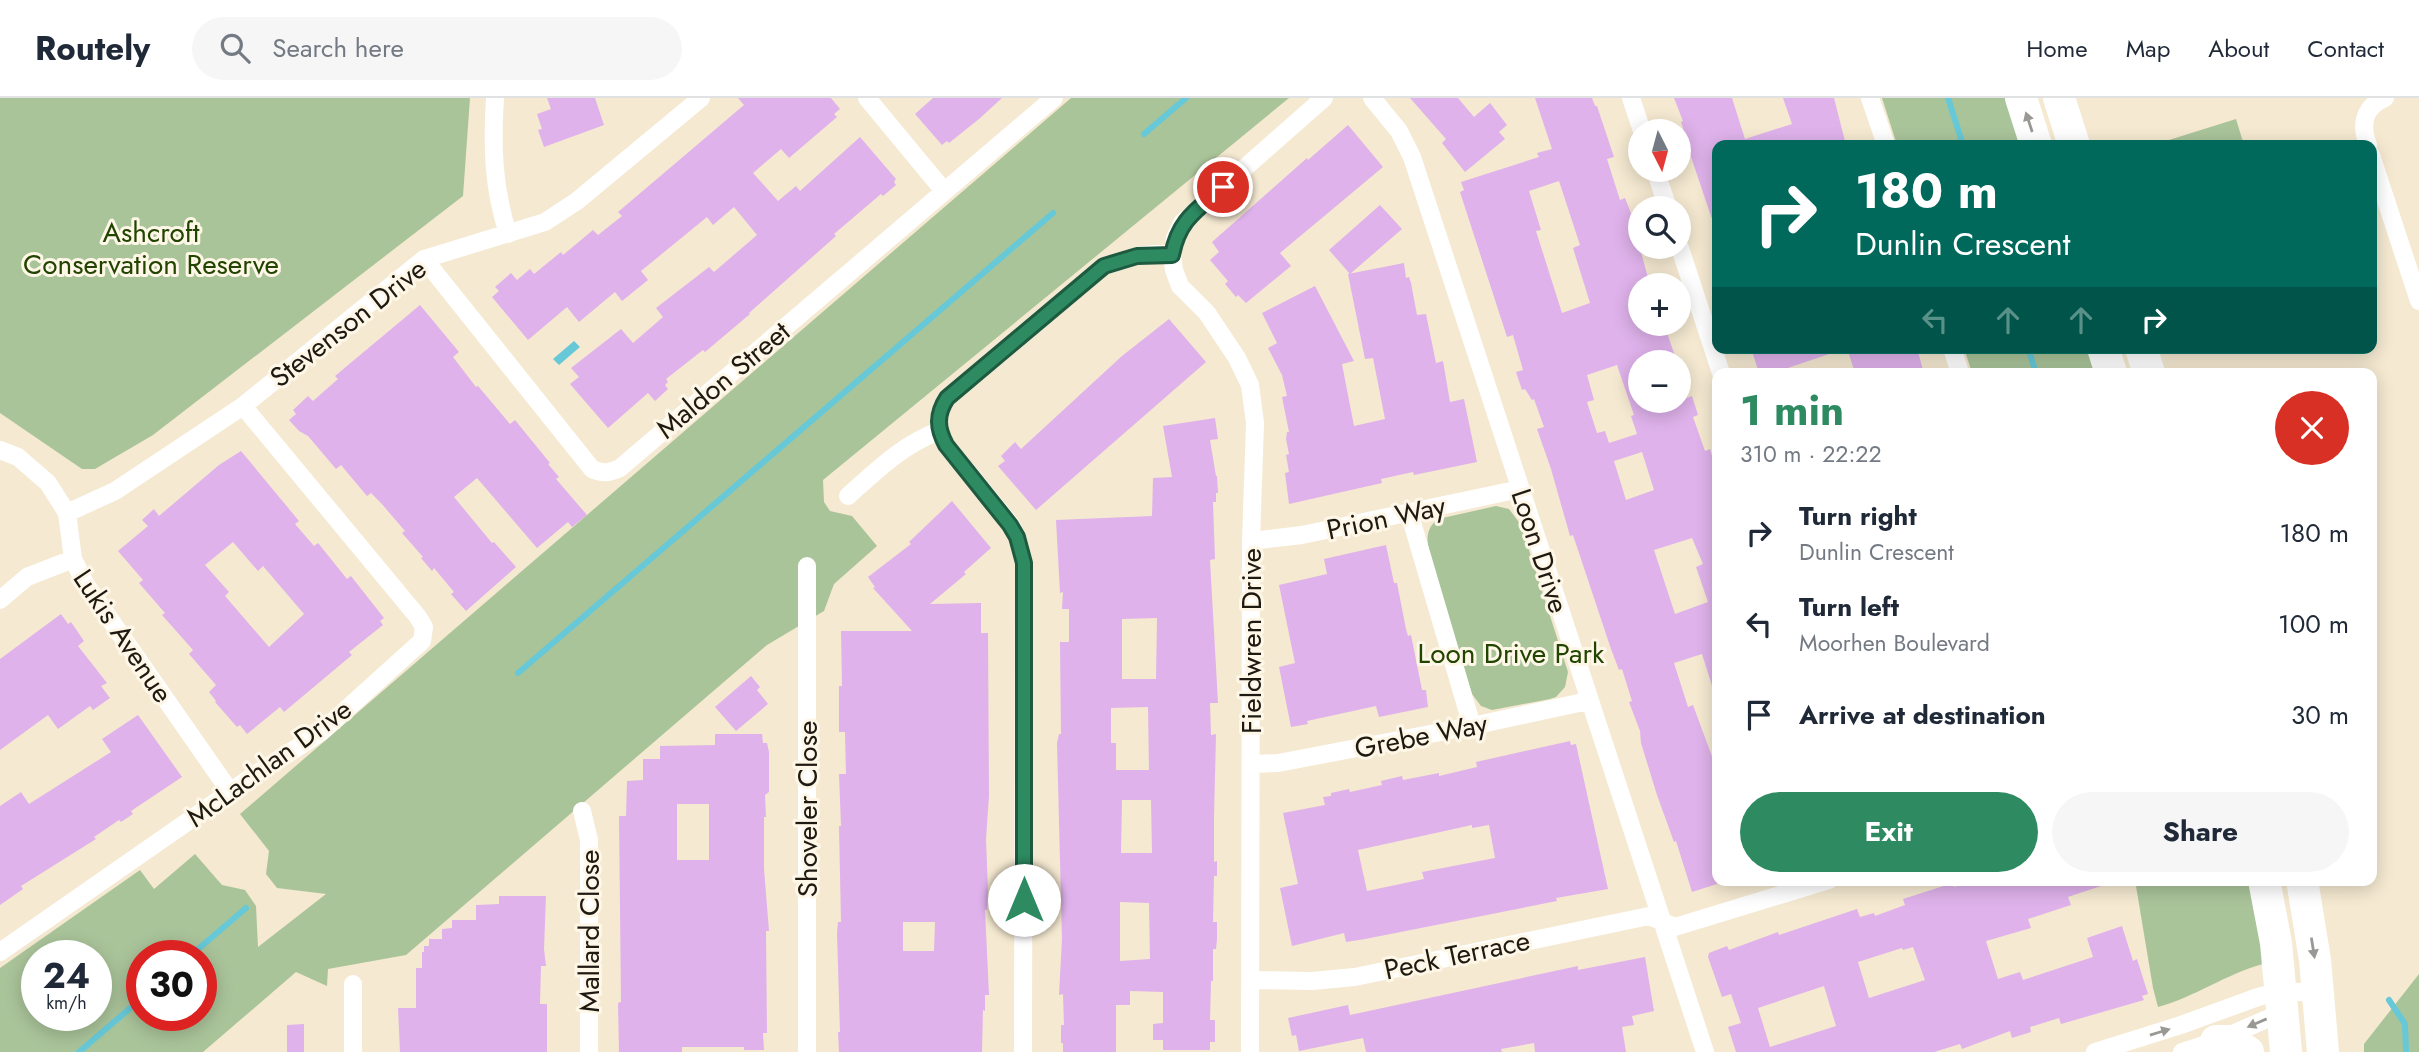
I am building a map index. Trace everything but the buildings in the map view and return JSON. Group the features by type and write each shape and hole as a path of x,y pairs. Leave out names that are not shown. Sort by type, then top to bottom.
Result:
{"highway":[{"path":"2021,98 2034,140"},
{"path":"2059,98 2072,140"},
{"path":"2265,886 2276,943 2286,1052"},
{"path":"2303,886 2318,993 2323,1052"},
{"path":"2216,1041 2231,1041 2248,1052"}],"street":[{"path":"495,98 492,143 495,177 498,200 508,234"},
{"name":"Stevenson Drive","path":"67,513 114,491 243,405 424,258 545,222 577,201 701,98"},
{"path":"867,98 944,191"},
{"name":"Maldon Street","path":"424,258 592,469 601,473 611,472 620,468 1054,98"},
{"path":"1023,1052 1024,563 1017,537 1010,525 958,461 939,431 939,413 947,398 1104,266 1137,256 1172,255 1182,223 1324,98"},
{"name":"Loon Drive","path":"1372,98 1399,131 1412,157 1705,1052"},
{"path":"1632,98 1638,119"},
{"path":"1870,98 1884,140"},
{"path":"2367,140 2363,125 2365,115 2372,105 2385,98"},
{"path":"2377,173 2419,301"},
{"name":"Fieldwren Drive","path":"1172,255 1180,286 1208,313 1237,358 1250,385 1255,423 1251,541 1250,1052"},
{"path":"1684,259 1712,346"},
{"name":"McLachlan Drive","path":"0,952 320,733 418,646 424,634 424,627 418,617 243,405"},
{"path":"848,496 894,454 939,431"},
{"name":"Lukis Avenue","path":"0,450 19,457 48,483 67,513 73,559 86,585 231,793"},
{"name":"Prion Way","path":"1251,541 1302,536 1520,489"},
{"path":"1409,512 1472,726"},
{"path":"0,600 27,577 73,559"},
{"name":"Shoveler Close","path":"807,566 807,1052"},
{"name":"Grebe Way","path":"1252,764 1278,763 1588,701"},
{"name":"Mallard Close","path":"582,811 590,840 589,1052"},
{"name":"Peck Terrace","path":"1250,980 1332,980 1649,916 1675,927 1809,886"},
{"path":"353,985 353,1052"},
{"path":"2095,1052 2318,993"},
{"path":"2182,1052 2216,1041 2282,1002"}],"green space":[{"name":"Ashcroft Conservation Reserve","path":"0,98 470,98 463,196 153,435 95,469 82,469 0,413"},
{"path":"1071,98 1289,98 823,480 824,502 830,511 852,516 877,546 834,584 824,611 767,645 406,955 328,969 327,986 296,972 203,1052 0,1052 0,968 21,953 21,1031 112,1031 112,940 40,940 140,870 154,889 195,854 222,885 245,890 256,906 258,947 326,894 277,888 266,874 269,851 240,814"},
{"path":"1882,98 2010,98 2024,140 1895,140"},
{"path":"2236,119 2242,140 2169,140"},
{"path":"1966,354 2094,354 2098,368 1970,368"},
{"name":"Loon Drive Park","path":"1496,506 1509,509 1521,525 1568,672 1565,687 1556,697 1492,710 1481,706 1472,694 1429,551 1428,537 1430,529 1438,519"},
{"path":"2136,886 2255,886 2263,964 2158,1007"},
{"path":"2419,974 2419,1052 2364,1052 2364,1044"}],"water":[{"path":"574,341 580,347 559,365 553,359"}],"waterway":[{"path":"1144,134 1186,98"},
{"path":"1948,98 1961,140"},
{"path":"518,673 1053,213"},
{"path":"2030,354 2034,368"},
{"path":"209,940 246,908"},
{"path":"2389,1000 2405,1024 2406,1052"},
{"path":"79,1052 126,1012"}],"route":[{"path":"1024,900 1024,563 1017,537 1010,525 946,445 939,431 939,413 947,398 1104,266 1137,256 1172,255 1182,223 1223,187"}]}
